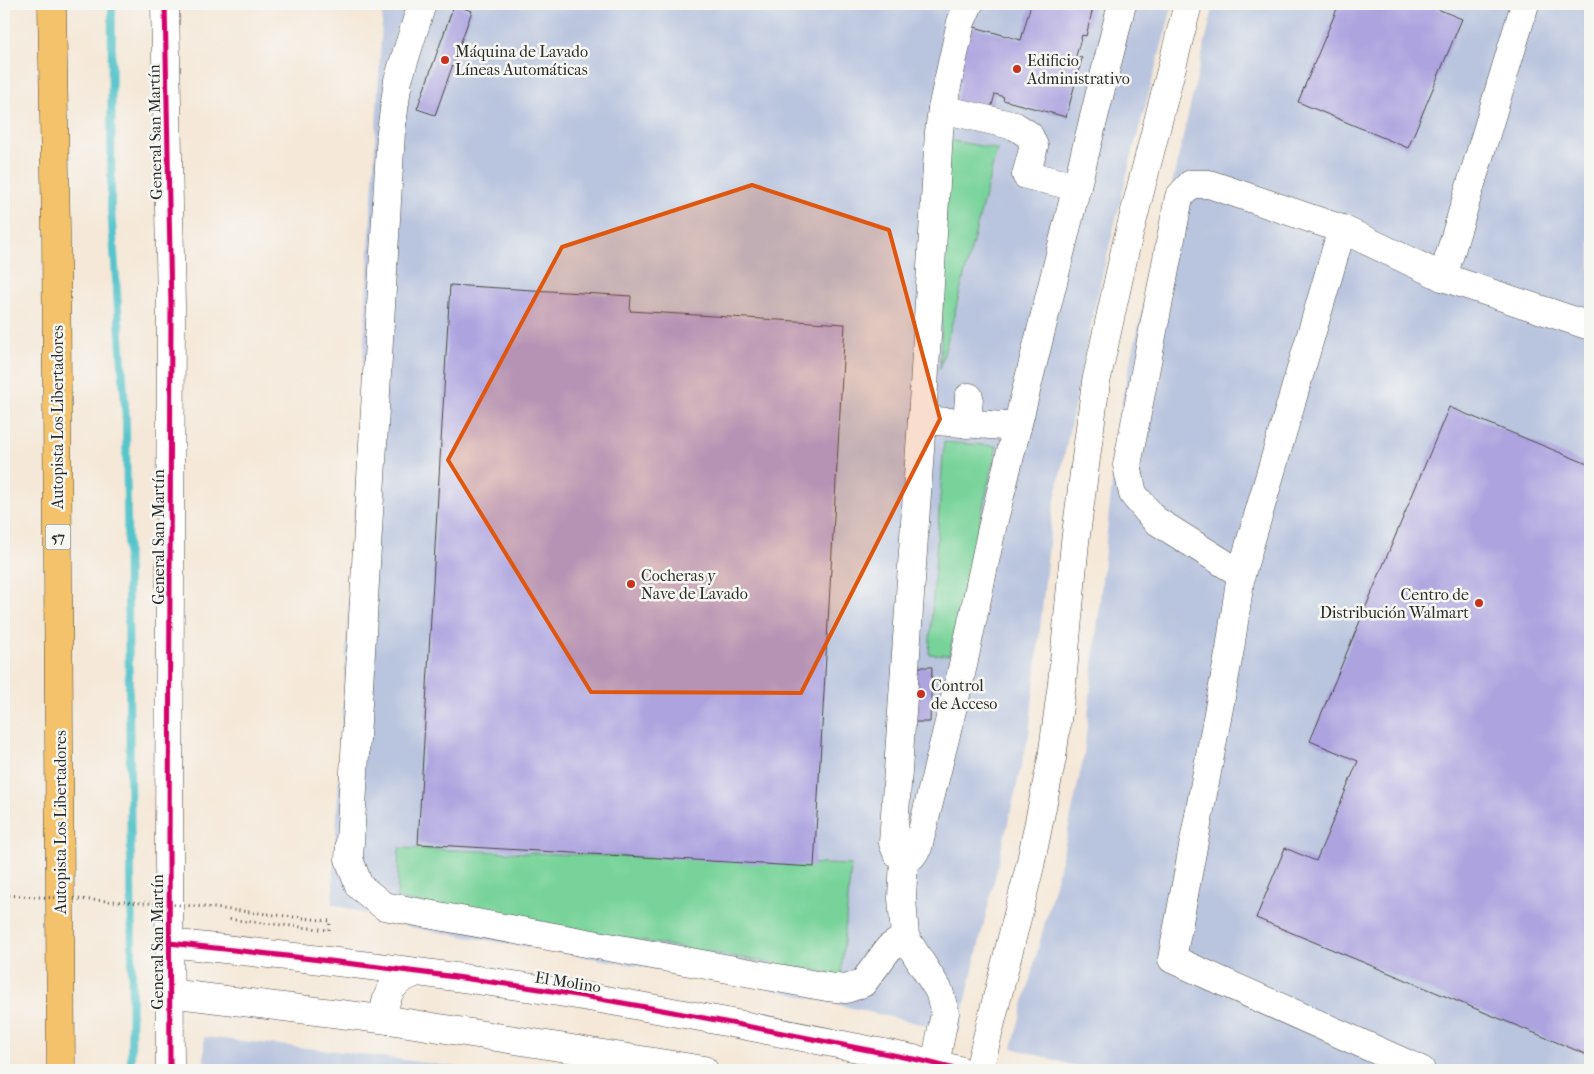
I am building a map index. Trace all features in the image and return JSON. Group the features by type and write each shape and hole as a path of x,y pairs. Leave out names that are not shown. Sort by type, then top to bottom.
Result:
{"highway":[{"name":"Autopista Los Libertadores","path":"52,4 56,230 61,1070"}],"street":[{"name":"General San Martín","path":"165,4 171,306 170,1070"},
{"path":"422,4 398,80 391,132 349,859 360,886 384,906 827,988 846,989 864,983 889,948 905,937"},
{"path":"904,859 897,853 893,843 922,420 939,132 942,109 961,22 969,4"},
{"path":"904,859 912,856 918,848 961,674 992,528 1122,4"},
{"path":"979,1070 1030,866 1052,758 1062,683 1075,542 1096,382 1125,250 1188,4"},
{"path":"1444,277 1525,4"},
{"path":"942,109 1015,126 1029,135 1034,146 1026,175 1076,187"},
{"path":"1241,574 1155,520 1133,494 1127,465 1178,197 1191,184 1209,184 1342,229 1444,277 1590,326"},
{"path":"1342,229 1241,574 1230,649 1172,959 1421,1070"},
{"path":"922,420 968,410 1017,427"},
{"path":"904,859 902,898 905,937 939,991 945,1013 943,1068"},
{"name":"El Molino","path":"169,943 416,972 533,988 655,1009 943,1068"},
{"path":"389,1020 385,1011 389,994 401,980 416,972"},
{"path":"169,994 389,1020 577,1059 704,1070"}],"path":[{"path":"4,895 196,906 330,921 329,930 226,919"}],"highlighted area":[{"path":"752,185 889,230 940,419 801,693 591,692 448,460 562,247"}],"shaded area":[{"path":"383,4 1173,4 1130,162 1096,301 1052,515 1029,734 958,1033 767,988 414,928 332,904"},
{"path":"1214,4 1590,4 1590,1070 1090,1070 1012,1048 1064,849 1084,755 1122,398"},
{"path":"204,1037 344,1052 478,1070 204,1070"}],"green space":[{"path":"948,140 997,149 940,369"},
{"path":"944,442 997,446 949,655 929,654"},
{"path":"399,848 851,865 841,975 397,899"}],"building":[{"name":"Edificio Administrativo","path":"1031,4 1094,4 1086,36 1082,35 1076,56 1082,58 1066,117 1003,100 1004,97 995,94 989,116 955,107 962,82 952,80 967,25 1021,40"},
{"path":"1339,4 1425,4 1462,19 1408,148 1298,102"},
{"name":"Máquina de Lavado Líneas Automáticas","path":"454,5 472,11 435,115 417,109"},
{"name":"Cocheras y Nave de Lavado","path":"450,285 631,296 630,311 845,324 814,867 418,844"},
{"name":"Centro de Distribución Walmart","path":"1449,407 1590,465 1590,1056 1256,918 1285,848 1316,861 1358,761 1310,741"},
{"name":"Control de Acceso","path":"913,667 932,667 930,722 910,722"}],"waterway":[{"path":"112,4 111,209 126,421 132,958 131,1070"}],"cycle path":[{"path":"165,4 171,306 170,1070"},
{"path":"169,943 442,975 533,988 726,1022 919,1060 959,1070"}],"place":[{"name":"Máquina de Lavado Líneas Automáticas","path":"445,60"},
{"name":"Edificio Administrativo","path":"1017,69"},
{"name":"Cocheras y Nave de Lavado","path":"631,584"},
{"name":"Centro de Distribución Walmart","path":"1479,603"},
{"name":"Control de Acceso","path":"921,694"}]}
